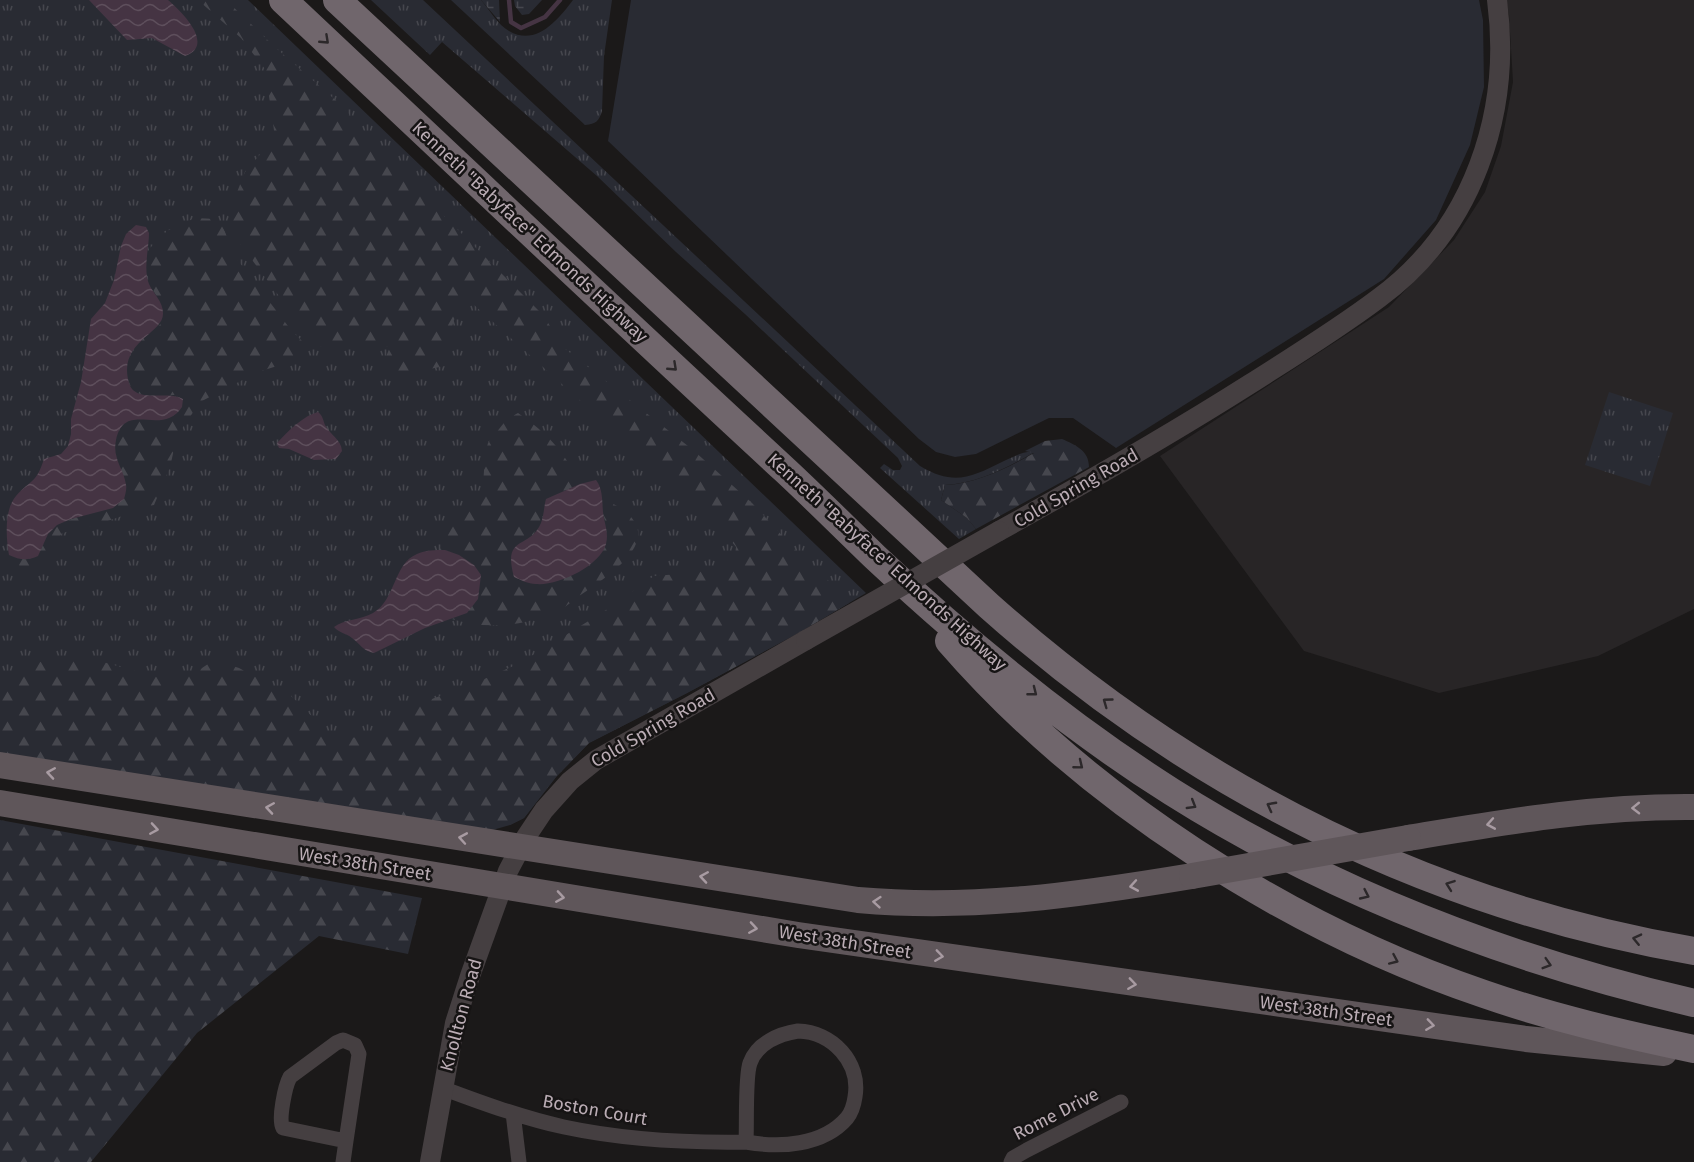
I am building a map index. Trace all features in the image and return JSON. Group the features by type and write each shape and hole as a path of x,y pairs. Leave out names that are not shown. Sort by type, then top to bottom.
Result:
{"highway":[{"name":"Kenneth \"Babyface\" Edmonds Highway","path":"283,0 788,472 877,559 1013,676 1101,744 1176,794 1285,856 1381,902 1486,944 1593,978 1694,1003"},
{"name":"Kenneth \"Babyface\" Edmonds Highway","path":"337,0 645,288 724,357 989,606 1031,643 1107,702 1178,752 1229,783 1300,821 1367,853 1454,886 1544,916 1647,942 1694,951"},
{"path":"877,559 977,673 1035,728 1113,793 1178,841 1236,878 1357,943 1446,981 1494,998 1580,1023 1694,1049"}],"main road":[{"path":"0,765 833,897 913,904 968,904 1042,898 1192,876 1530,818 1591,810 1694,807"},
{"name":"West 38th Street","path":"0,802 505,879 798,935 1526,1039 1694,1056"}],"street":[{"name":"Cold Spring Road","path":"505,879 520,848 553,800 570,781 596,760 1179,428 1346,324 1384,294 1418,262 1454,216 1482,161 1494,118 1500,79 1501,40 1497,0"},
{"name":"Knollton Road","path":"430,1162 442,1088 459,1007 505,879"},
{"name":"Boston Court","path":"442,1088 513,1113 564,1127 630,1138 690,1143 746,1142 766,1146 799,1143 818,1137 847,1118 855,1099 855,1080 849,1060 836,1045 825,1037 798,1031 785,1033 762,1046 753,1056 749,1066 746,1142"},
{"path":"343,1162 359,1054 355,1045 344,1040 336,1043 290,1077 287,1083 281,1124 286,1129 346,1141"},
{"name":"Rome Drive","path":"1011,1162 1013,1158 1027,1150 1121,1102"},
{"path":"513,1113 519,1162"}],"shaded area":[{"path":"1506,0 1694,0 1694,609 1598,656 1439,693 1304,651 1160,456 1389,307 1454,240 1485,192 1501,146 1513,82"}],"green space":[{"path":"0,0 248,0 866,593 800,632 589,743 556,777 524,818 510,825 0,756"},
{"path":"198,0 226,0 277,49 340,104 402,174 543,315 564,348 693,450 752,503 811,567 838,588 849,603 687,693 589,743 556,777 524,818 489,831 0,756 0,707 2,706 0,680 20,668 50,659 96,660 160,678 193,674 214,660 239,668 291,696 334,738 370,737 415,705 471,685 520,663 600,614 654,576 692,573 734,565 736,547 716,523 463,295 453,323 445,366 414,372 379,374 390,347 345,345 317,347 241,245 228,215 245,172 275,137 265,69 241,38"},
{"path":"371,0 423,0 920,466 943,476 962,477 981,472 1019,454 1035,452 981,478 945,485 941,500 967,518 976,529 959,539 880,468 884,464 893,470 900,470 902,466 898,458 597,176 442,42 430,55"},
{"path":"451,0 481,0 505,28 519,35 528,36 546,29 573,0 612,0 604,56 602,111 598,120 585,125"},
{"path":"481,0 499,0 500,22"},
{"path":"514,0 542,0 529,14 522,15 515,6"},
{"path":"631,0 1479,0 1483,20 1484,87 1470,145 1436,220 1384,279 1116,448 1073,418 1049,418 976,454 955,457 936,452 919,439 608,141"},
{"path":"195,218 216,219 223,226 233,254 302,341 301,356 293,361 258,372 200,402 177,436 170,467 154,505 96,525 62,533 50,551 46,565 25,567 16,564 9,555 28,560 38,556 52,531 68,520 113,508 120,471 116,447 118,435 124,426 139,420 164,420 179,412 175,395 145,396 134,390 129,382 128,364 135,348 161,324 159,300 148,282 149,249 167,231"},
{"path":"1609,392 1673,413 1650,486 1585,465"},
{"path":"518,413 554,444 568,462 580,484 546,499 541,520 535,531 516,544 526,583 555,581 599,559 608,529 603,515 602,498 629,515 638,531 637,540 633,550 618,567 560,610 529,621 500,625 471,624 452,619 467,613 474,565 459,555 440,550 447,530 458,521 483,487 488,443 507,419"},
{"path":"1062,439 1084,452 1089,467 976,529 967,518 941,500 945,485 957,484 991,474 1034,453 1025,451 1045,441"},
{"path":"0,820 422,898 408,954 319,936 197,1033 91,1162 0,1162"}],"water":[{"path":"89,0 168,0 193,28 197,36 194,51 185,56 152,38 127,40"},
{"path":"136,225 146,227 149,233 147,278 163,313 156,327 129,357 127,369 129,383 138,393 183,399 182,407 174,416 165,419 127,422 121,428 115,447 126,485 124,499 113,508 57,525 48,534 38,556 27,559 13,557 9,555 7,541 9,509 16,496 36,477 44,459 61,454 68,446 71,419 81,382 91,319 105,303 114,280 121,246 126,234"},
{"path":"318,412 341,447 342,451 336,459 314,460 289,449 279,448 277,443 291,429 301,420"},
{"path":"596,480 601,491 607,540 596,560 577,573 555,582 533,584 514,577 511,563 514,548 536,531 542,520 546,499 580,484"},
{"path":"445,550 459,555 474,565 481,575 478,599 467,613 425,628 374,653 364,649 350,636 334,627 373,613 381,607 409,559 423,552"}],"waterway":[{"path":"509,0 511,22 521,28 545,17 560,0"}]}
